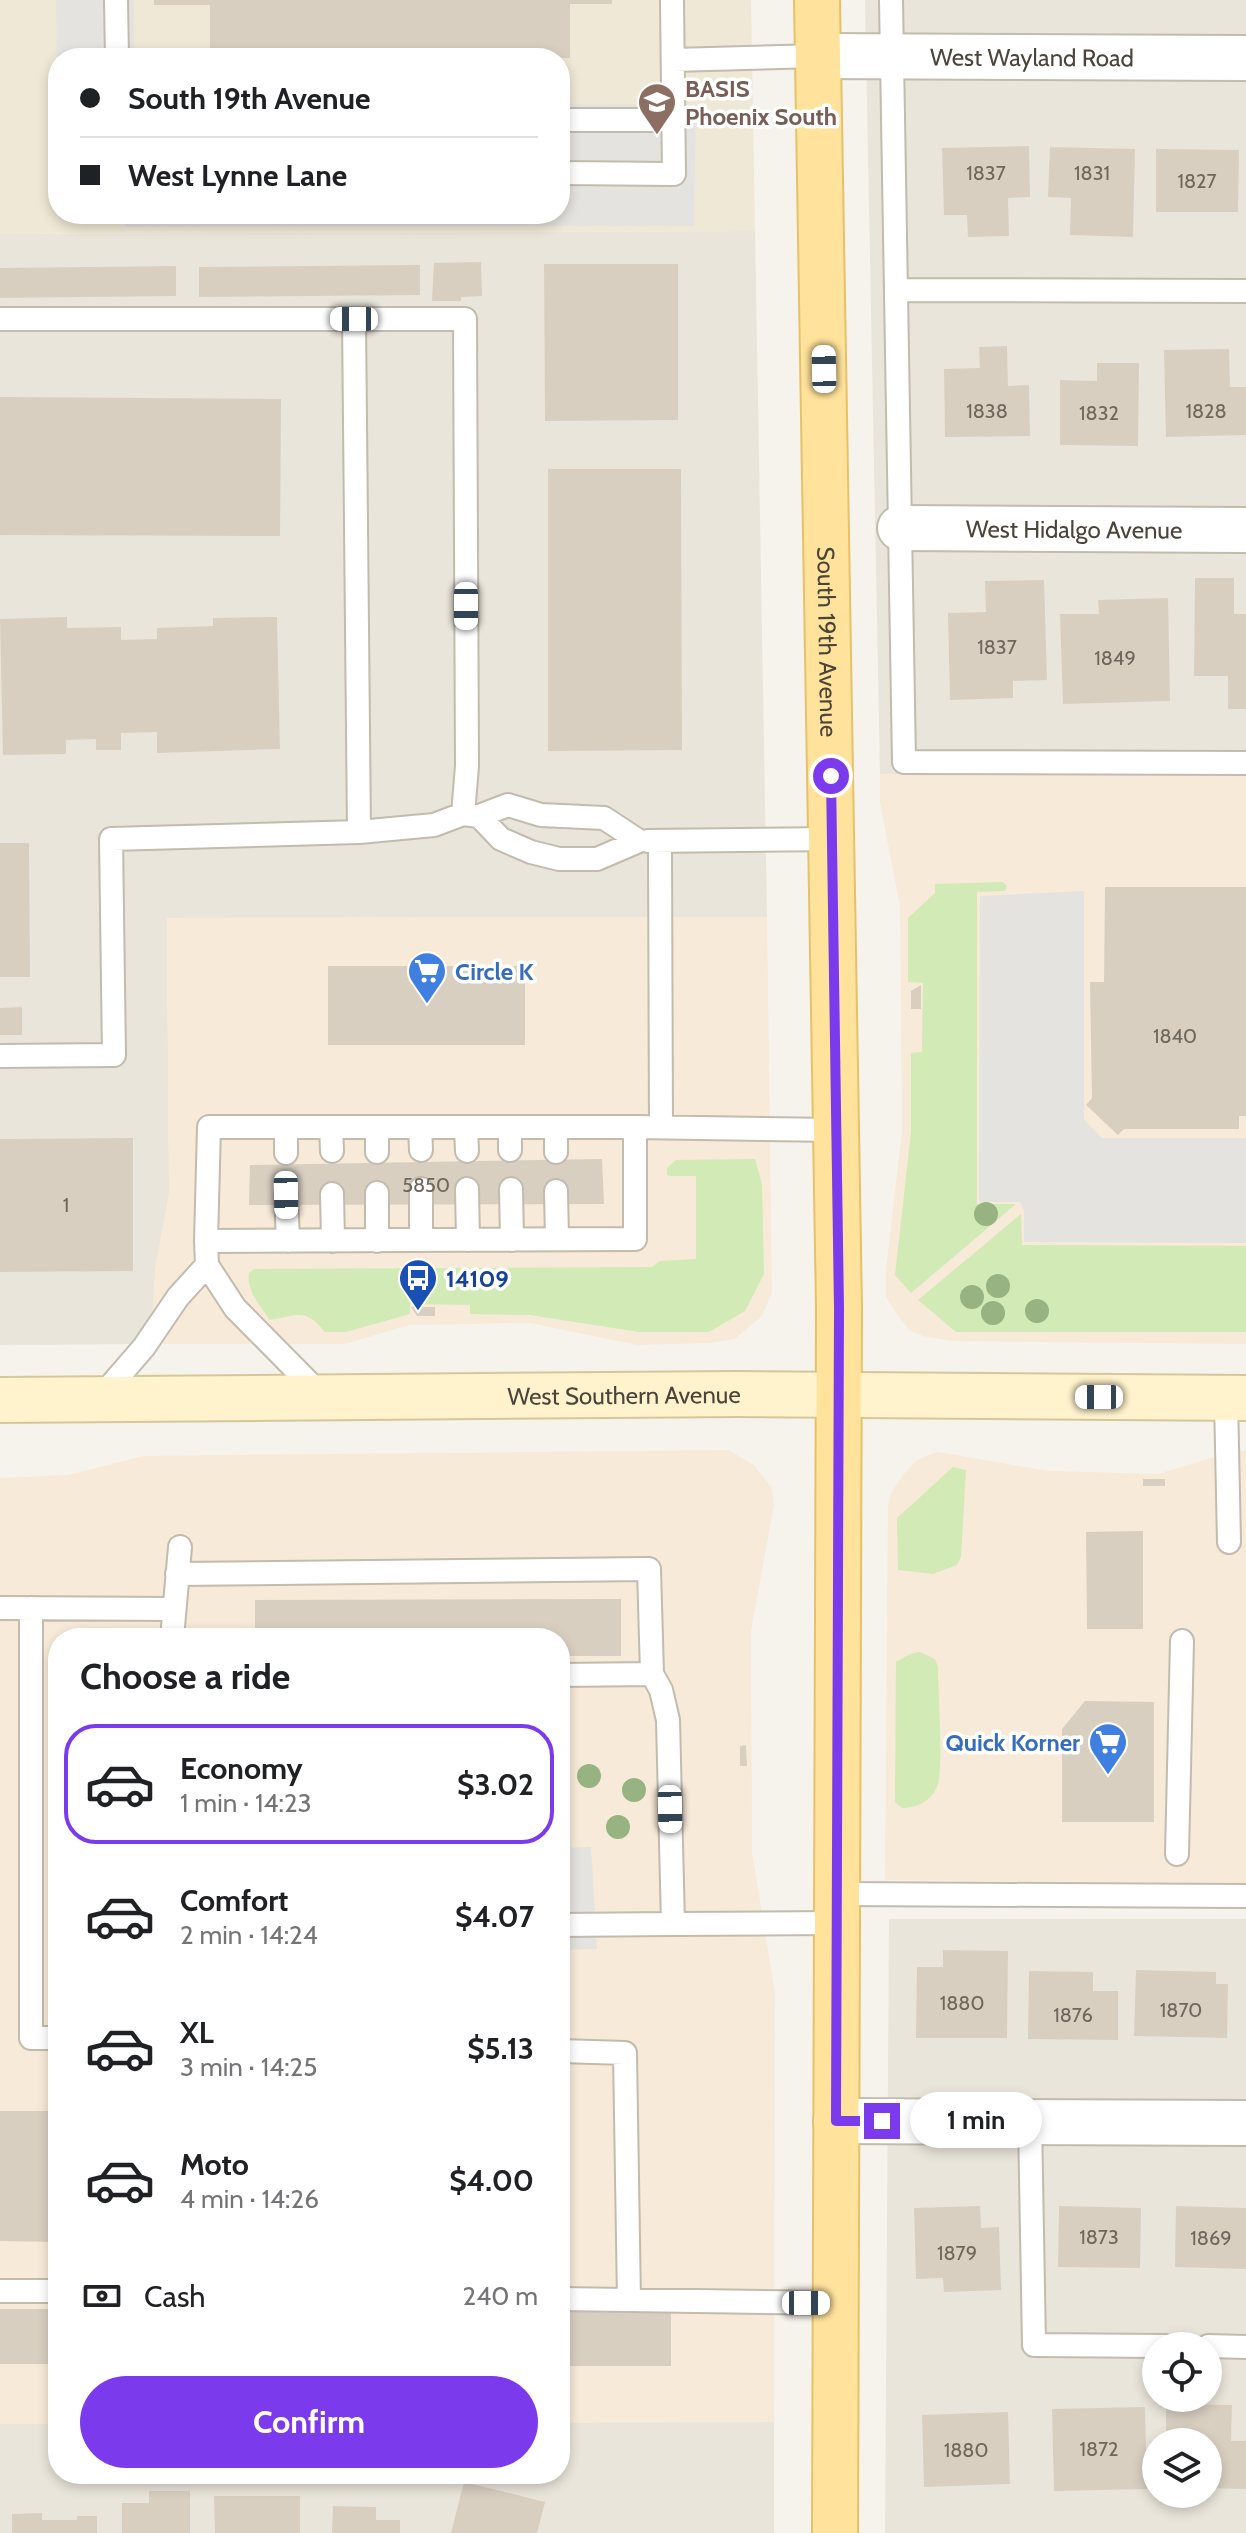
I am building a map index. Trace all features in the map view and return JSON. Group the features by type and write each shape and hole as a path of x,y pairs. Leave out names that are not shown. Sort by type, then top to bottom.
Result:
{"main road":[{"name":"South 19th Avenue","path":"817,0 839,1395 835,2533"},
{"name":"West Southern Avenue","path":"0,1400 839,1395 1236,1398"}],"street":[{"name":"West Wayland Road","path":"818,56 1246,58"},
{"name":"West Hidalgo Avenue","path":"900,528 1246,530"},
{"path":"836,2121 1246,2123"}],"lane":[{"path":"116,0 117,48"},
{"path":"570,173 674,174 672,0"},
{"path":"891,0 904,762 1246,763"},
{"path":"673,60 818,56"},
{"path":"570,120 673,120"},
{"path":"896,290 1246,291"},
{"path":"0,319 465,319 467,766 471,815 501,839 531,852 559,859 597,859 650,842 832,839"},
{"path":"354,319 359,832"},
{"path":"0,1056 114,1055 111,839 359,832 434,825 508,805 541,815 604,818 650,842"},
{"path":"531,852 541,815"},
{"path":"650,842 661,1127"},
{"path":"324,1398 235,1308 207,1265 209,1127 377,1127 421,1138 466,1127 836,1130"},
{"path":"286,1127 286,1153"},
{"path":"331,1127 332,1151"},
{"path":"377,1127 377,1152"},
{"path":"466,1127 467,1151"},
{"path":"510,1127 510,1150"},
{"path":"556,1127 556,1152"},
{"path":"206,1241 635,1239 635,1127"},
{"path":"421,1189 421,1240"},
{"path":"467,1189 468,1240"},
{"path":"511,1189 512,1240"},
{"path":"556,1191 557,1239"},
{"path":"377,1193 377,1241"},
{"path":"332,1194 333,1241"},
{"path":"286,1195 288,1241"},
{"path":"99,1400 144,1347 178,1297 207,1265"},
{"path":"1229,1542 1236,1398"},
{"path":"173,1628 180,1547"},
{"path":"177,1574 649,1569 652,1674 661,1690 668,1720 673,1924"},
{"path":"0,1608 174,1609"},
{"path":"31,1608 31,2038 48,2038"},
{"path":"1177,1854 1182,1641"},
{"path":"570,1675 652,1674"},
{"path":"570,1925 673,1924 838,1909 1246,1896"},
{"path":"570,2051 625,2053 629,2300"},
{"path":"1030,2121 1034,2345 1142,2346"},
{"path":"0,2291 48,2291"},
{"path":"570,2299 835,2303"},
{"path":"1222,2346 1246,2347"}],"shaded area":[{"name":"BASIS Phoenix South","path":"0,0 751,0 755,231 0,234"},
{"path":"56,0 134,0 134,48 57,48"},
{"path":"865,0 1246,0 1246,776 880,774"},
{"path":"570,104 696,105 694,226 125,227 125,224 570,224"},
{"path":"755,231 767,917 167,918 169,1193 151,1344 0,1345 0,234"},
{"path":"880,774 1246,776 1246,1344 952,1341 909,1330 896,1313 886,1297 886,1270 902,1131 900,907 880,802"},
{"path":"1084,891 1084,1120 1102,1138 1246,1138 1246,1243 1024,1242 1024,1210 1020,1202 979,1202 980,896"},
{"path":"767,917 772,1293 762,1316 735,1339 709,1343 637,1345 530,1323 409,1325 345,1344 151,1344 155,1268 169,1193 167,918"},
{"path":"728,1450 754,1465 772,1488 774,1505 751,1631 752,1852 775,1993 774,2422 570,2423 570,1628 48,1628 48,2424 0,2424 0,1478 68,1475 143,1456"},
{"path":"1238,1450 1246,1451 1246,1883 885,1880 888,1507 891,1493 903,1475 917,1460 937,1452 1049,1471 1158,1474"},
{"path":"591,1847 597,1949 570,1950 570,1848"},
{"path":"889,1919 1246,1919 1246,2533 885,2533"},
{"path":"570,2422 774,2422 774,2533 0,2533 0,2423 48,2423 48,2484 570,2484"}],"green space":[{"path":"1003,882 1007,886 1005,891 977,892 977,1204 1016,1204 911,1293 895,1275 911,1132 911,1053 922,1052 923,983 908,982 908,918 935,893 935,884"},
{"path":"755,1159 762,1184 764,1274 745,1311 709,1332 639,1332 530,1315 470,1314 470,1305 410,1304 410,1314 346,1332 325,1332 307,1316 270,1320 250,1286 249,1273 254,1269 652,1267 660,1261 696,1259 696,1176 667,1175 667,1168 676,1160"},
{"path":"1021,1214 1022,1245 1246,1246 1246,1332 956,1332 918,1300"},
{"path":"953,1467 966,1470 961,1557 957,1565 933,1574 898,1570 897,1518"},
{"path":"920,1652 935,1659 938,1667 939,1778 937,1787 927,1800 913,1807 902,1808 895,1802 896,1662"}],"building":[{"path":"154,0 612,0 612,4 570,4 570,48 210,48 210,5 154,5"},
{"path":"1029,146 1030,197 1008,198 1009,236 968,237 967,215 944,215 942,148"},
{"path":"1050,147 1135,149 1133,237 1070,235 1071,198 1048,197"},
{"path":"1156,149 1239,150 1238,212 1156,212"},
{"path":"481,262 482,296 461,297 461,301 432,301 434,263"},
{"path":"544,264 678,264 678,420 545,421"},
{"path":"420,265 420,295 199,297 199,267"},
{"path":"176,266 176,296 0,298 0,268"},
{"path":"1007,346 1008,386 1029,385 1030,436 945,437 944,369 980,368 979,347"},
{"path":"1229,349 1230,387 1246,387 1246,435 1166,437 1164,350"},
{"path":"1097,363 1139,363 1138,446 1060,445 1060,380 1097,381"},
{"path":"0,397 281,399 280,536 0,535"},
{"path":"548,469 681,469 682,750 548,751"},
{"path":"1195,578 1234,578 1234,614 1246,614 1246,709 1228,709 1228,676 1194,676"},
{"path":"1044,580 1047,680 1013,681 1013,698 950,700 948,613 986,612 985,581"},
{"path":"1168,598 1170,701 1063,704 1060,614 1099,614 1098,600"},
{"path":"67,617 67,628 121,627 121,640 157,639 157,628 213,626 213,618 277,617 280,749 157,753 157,732 121,733 121,750 96,750 96,739 66,740 66,754 3,755 0,619"},
{"path":"0,843 29,843 30,977 0,977"},
{"path":"1105,887 1246,887 1246,1116 1239,1116 1239,1129 1124,1129 1118,1135 1086,1105 1092,1098 1090,982 1104,982"},
{"name":"Circle K","path":"328,966 525,966 525,1045 328,1045"},
{"path":"921,985 921,1009 911,1009 911,991"},
{"path":"22,1007 22,1035 0,1035 0,1008"},
{"path":"133,1138 133,1271 0,1272 0,1139"},
{"path":"602,1159 604,1204 249,1205 250,1165"},
{"path":"411,1307 435,1307 435,1316 417,1316"},
{"path":"1143,1479 1165,1479 1165,1486 1143,1486"},
{"path":"1143,1531 1143,1629 1087,1629 1086,1532"},
{"path":"621,1599 621,1656 570,1656 570,1628 255,1628 255,1600"},
{"name":"Quick Korner","path":"1085,1701 1154,1702 1154,1822 1062,1822 1062,1729"},
{"path":"746,1745 747,1766 740,1766 740,1746"},
{"path":"943,1950 1008,1951 1007,2038 916,2038 917,1967 943,1967"},
{"path":"1136,1970 1216,1972 1216,1984 1228,1984 1227,2038 1134,2036"},
{"path":"1029,1971 1093,1972 1093,1991 1118,1991 1118,2040 1028,2039"},
{"path":"0,2111 48,2111 48,2242 0,2241"},
{"path":"980,2206 981,2228 999,2227 1001,2290 944,2292 943,2278 916,2279 914,2208"},
{"path":"1059,2206 1141,2208 1140,2268 1058,2267"},
{"path":"1176,2206 1246,2208 1246,2269 1175,2267"},
{"path":"0,2309 48,2309 48,2364 0,2364"},
{"path":"570,2311 671,2311 671,2366 570,2366"},
{"path":"1222,2405 1232,2405 1231,2441 1246,2441 1246,2489 1222,2488 1222,2428 1166,2428 1166,2412 1222,2412"},
{"path":"1142,2407 1146,2428 1142,2428 1142,2489 1054,2491 1052,2409"},
{"path":"1008,2412 1010,2484 924,2487 922,2415"},
{"path":"463,2484 545,2502 537,2533 451,2533"},
{"path":"149,2491 190,2491 190,2533 122,2533 122,2503 149,2503"},
{"path":"214,2496 300,2496 300,2533 215,2533"},
{"path":"333,2506 376,2507 376,2520 400,2520 400,2533 332,2533"},
{"path":"42,2513 42,2520 77,2520 77,2516 97,2516 97,2533 12,2533 12,2514"}],"place":[{"name":"BASIS Phoenix South","path":"657,136"},
{"name":"Circle K","path":"427,1005"},
{"name":"14109","path":"418,1312"},
{"name":"Quick Korner","path":"1108,1776"}],"route":[{"path":"831,776 839,1308 836,2121 882,2121"}]}
